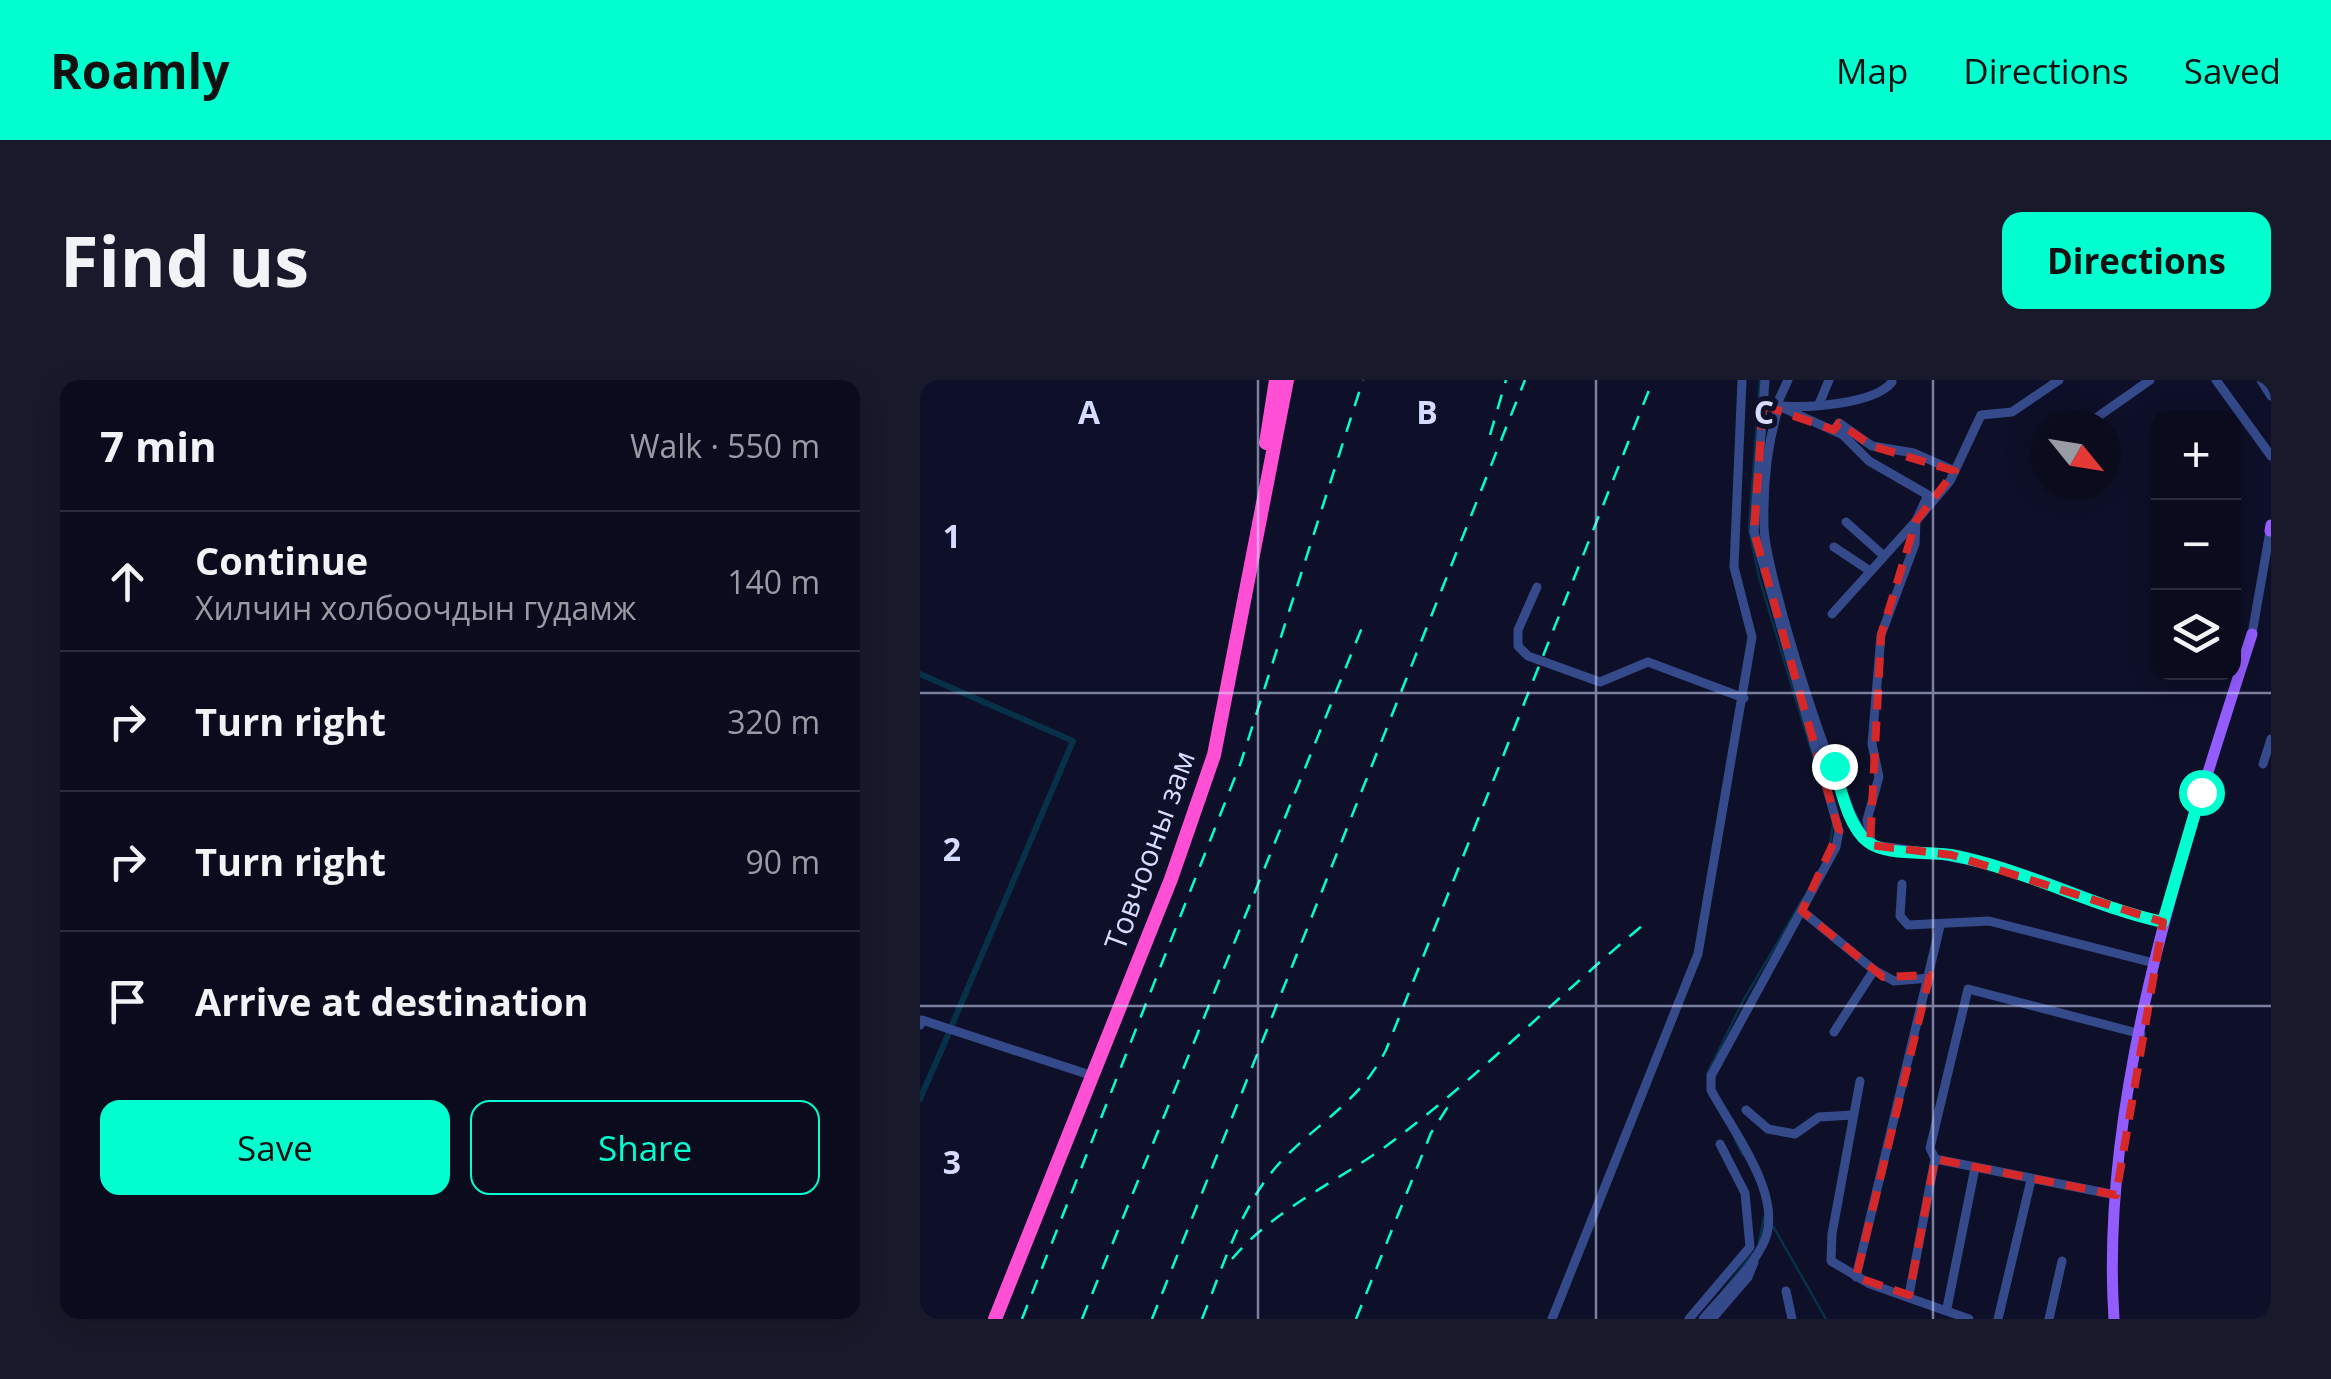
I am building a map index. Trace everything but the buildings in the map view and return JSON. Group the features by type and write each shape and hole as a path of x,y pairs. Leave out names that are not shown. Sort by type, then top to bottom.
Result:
{"highway":[{"name":"Товчооны зам","path":"986,1319 1184,821 1206,753 1248,548 1276,380"},
{"name":"Товчооны зам","path":"995,1319 1171,879 1208,772 1231,683 1287,380"}],"main road":[{"path":"2114,1319 2111,1270 2116,1195 2154,962 2252,634"}],"street":[{"path":"1552,1319 1698,954 1752,637 1734,567 1742,380"},
{"path":"1712,1319 1748,1277 1772,1219 1760,1182 1712,1090 1710,1076 1836,848 1839,831 1754,532 1765,380"},
{"path":"1788,380 1770,436 1764,529 1801,676 1844,800 1861,835 1872,846 1952,855 2052,884 2124,914 2163,922"},
{"path":"1819,404 1829,380"},
{"path":"1832,614 1916,521 1955,471 1981,415 2012,412 2059,380"},
{"path":"2107,410 2150,380"},
{"path":"2216,380 2271,456"},
{"path":"2261,380 2271,396"},
{"path":"1763,405 1849,402 1885,390 1892,382"},
{"path":"1779,406 1834,430 1869,461 1928,495 1916,521 1914,544 1885,622 1875,669 1872,744 1880,778 1868,820 1872,846"},
{"path":"1834,430 1839,423 1872,446 1914,452 1955,471"},
{"path":"1846,522 1883,555"},
{"path":"2252,634 2270,528"},
{"path":"1834,548 1870,570"},
{"path":"1537,587 1518,630 1518,646 1528,656 1600,682 1648,662 1666,665 1744,698"},
{"path":"2263,764 2271,739"},
{"path":"1902,884 1900,916 1908,925 1988,921 2154,962"},
{"path":"1802,912 1874,970 1894,980 1929,978"},
{"path":"1856,1277 1940,926"},
{"path":"1834,1032 1874,970"},
{"path":"1909,1294 1935,1159 1930,1148 1968,989 2142,1034"},
{"path":"920,1026 922,1020 1084,1074"},
{"path":"1860,1082 1831,1261 1856,1277 1970,1319"},
{"path":"1746,1110 1768,1129 1795,1134 1819,1117 1853,1115"},
{"path":"1690,1319 1750,1247 1746,1193 1720,1144"},
{"path":"1935,1159 2116,1195"},
{"path":"1947,1308 1975,1168"},
{"path":"1998,1319 2031,1180"},
{"path":"1703,1319 1756,1255"},
{"path":"2049,1319 2062,1261"},
{"path":"1786,1291 1792,1319"}],"highlighted area":[{"path":"1763,405 1834,430 1839,423 1872,446 1955,471 1916,521 1881,635 1870,845 1952,855 2163,922 2116,1195 1935,1159 1909,1295 1856,1277 1930,975 1883,977 1802,911 1839,831 1754,532"}],"waterway":[{"path":"1760,380 1749,529 1759,577 1818,773"},
{"path":"920,674 1073,741 952,1025"},
{"path":"1829,851 1833,824"},
{"path":"1707,1074 1743,1001 1804,897"},
{"path":"920,1099 948,1035"},
{"path":"1735,1140 1743,1155"},
{"path":"1759,1243 1764,1217"},
{"path":"1773,1226 1826,1319"},
{"path":"1723,1291 1752,1254"}],"railway":[{"path":"1022,1319 1241,762 1363,380"},
{"path":"1490,435 1506,380"},
{"path":"1152,1319 1525,380"},
{"path":"1202,1319 1233,1240 1263,1184 1362,1085 1386,1050 1653,380"},
{"path":"1082,1319 1363,625"},
{"path":"1232,1259 1288,1209 1373,1155 1426,1115 1649,920"},
{"path":"1356,1319 1431,1133 1449,1105"}],"route":[{"path":"1834,766 1860,834 1872,846 1952,855 2052,884 2124,914 2163,922 2201,792"}]}
